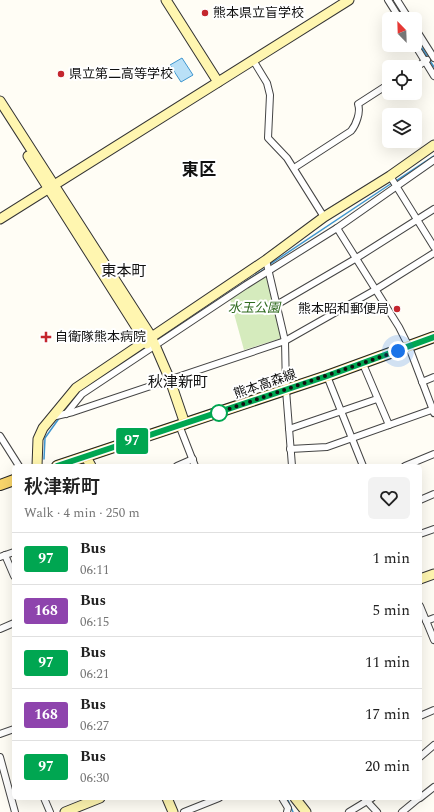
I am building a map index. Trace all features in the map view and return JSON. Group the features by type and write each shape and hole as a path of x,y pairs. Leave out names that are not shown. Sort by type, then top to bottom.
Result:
{"main road":[{"name":"熊本高森線","path":"69,464 88,461 182,425 363,364 434,337"},
{"path":"0,485 12,481"}],"street":[{"path":"166,0 218,82"},
{"path":"0,219 349,0"},
{"path":"388,0 396,12"},
{"path":"397,0 405,12"},
{"path":"422,38 434,55 422,64"},
{"path":"419,52 434,76"},
{"path":"253,60 268,83 270,95 268,138 294,168 324,217"},
{"path":"294,168 351,131 356,124 360,109 358,104 382,89"},
{"path":"0,101 51,186 150,343 167,380 194,464"},
{"path":"0,111 51,186"},
{"path":"37,464 38,439 43,428 54,417 76,388 150,343 268,266 337,228 434,145"},
{"path":"268,266 324,217 434,160"},
{"path":"393,181 434,246"},
{"path":"278,304 356,259 434,209"},
{"path":"290,448 327,447 433,410 400,327 375,290 337,228"},
{"path":"54,417 285,340 375,290 434,253"},
{"path":"268,266 278,304 285,340 286,390 292,464"},
{"path":"66,414 82,394 150,343"},
{"path":"363,364 389,425"},
{"path":"327,376 362,464"},
{"path":"422,382 434,377"},
{"path":"289,429 377,399"},
{"path":"0,437 19,464"},
{"path":"410,464 434,454"},
{"path":"182,464 193,459"},
{"path":"422,499 434,494"},
{"path":"422,533 434,529"},
{"path":"3,556 12,572"},
{"path":"422,578 434,574"},
{"path":"422,611 434,640"},
{"path":"426,621 434,618"},
{"path":"0,628 12,624"},
{"path":"422,715 434,710"},
{"path":"0,734 12,730"},
{"path":"422,755 434,745"},
{"path":"0,757 15,812"},
{"path":"7,780 12,779"},
{"path":"422,796 434,786"},
{"path":"45,800 50,812"},
{"path":"66,812 95,800"},
{"path":"168,800 173,812"},
{"path":"184,812 214,800"},
{"path":"283,800 288,808 287,812"},
{"path":"297,800 306,812"},
{"path":"349,812 367,800"},
{"path":"369,800 377,812"},
{"path":"402,812 417,800"}],"green space":[{"name":"水玉公園","path":"266,276 268,278 282,338 244,350 230,299"}],"water":[{"path":"182,58 193,75 181,82 170,65"}],"waterway":[{"path":"422,48 434,67"},
{"path":"396,181 434,156"},
{"path":"269,265 392,183"},
{"path":"156,341 266,268"},
{"path":"65,411 78,393 146,347"},
{"path":"44,459 45,438 60,417"},
{"path":"288,800 293,812"}],"bus line":[{"name":"97","path":"63,464 327,376 434,337"}],"place":[{"name":"熊本県立盲学校","path":"205,13"},
{"name":"県立第二高等学校","path":"61,74"},
{"name":"熊本昭和郵便局","path":"397,309"},
{"name":"自衛隊熊本病院","path":"46,337"}],"district":[{"name":"東区","path":"199,170"},
{"name":"東本町","path":"124,271"},
{"name":"秋津新町","path":"178,382"}],"route":[{"path":"219,413 214,414 398,351"}]}
